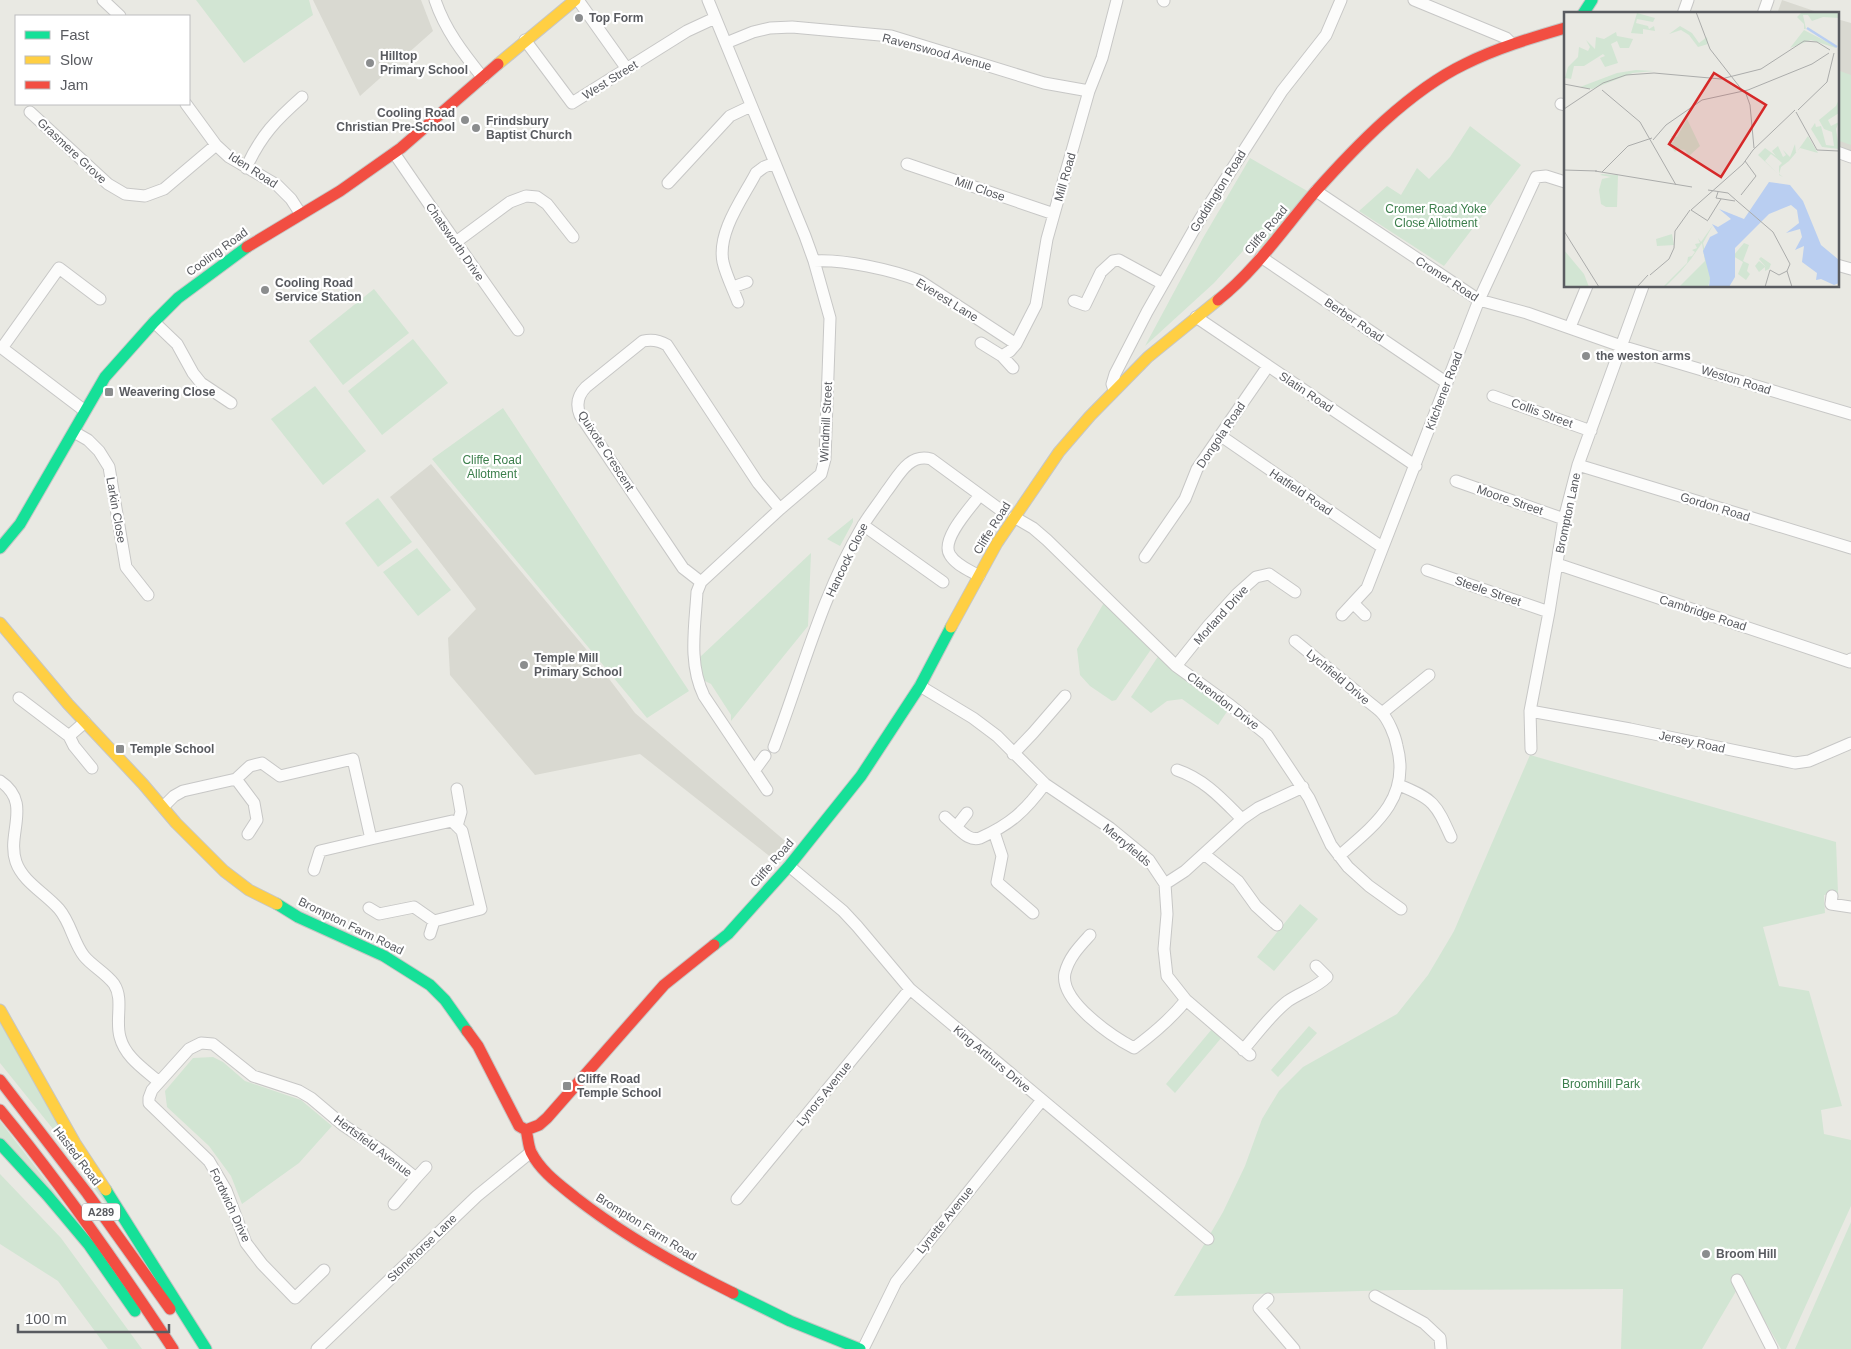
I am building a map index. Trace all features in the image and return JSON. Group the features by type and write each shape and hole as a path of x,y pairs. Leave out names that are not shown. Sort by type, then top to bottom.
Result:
{"main road":[{"name":"Cooling Road","path":"0,548 20,524 105,378 154,322 178,298 208,273 243,249 300,213 340,191 394,153 429,126 522,43 574,0"},
{"path":"1584,12 1592,0"},
{"name":"Cliffe Road","path":"526,1130 539,1125 547,1118 664,985 728,934 789,866 861,776 920,686 952,624 1014,517 1060,452 1114,390 1156,349 1230,291 1316,191 1381,123 1418,94 1458,67 1512,44 1564,28"},
{"name":"Brompton Farm Road","path":"0,623 85,722 224,871 248,890 273,901 298,917 384,956 430,986 450,1006 478,1046 520,1126 526,1130 531,1152 542,1168 559,1185 599,1217 645,1246 748,1300 828,1337 862,1349"},
{"path":"0,1010 75,1143 130,1226 206,1349"},
{"name":"Hasted Road","path":"0,1080 107,1219 195,1349"},
{"name":"A289","path":"0,1110 27,1142 118,1266 173,1349"},
{"path":"0,1144 47,1195 89,1245 163,1349"}],"street":[{"path":"103,0 119,15"},
{"path":"435,0 444,25 459,49 483,78"},
{"path":"578,0 627,69"},
{"name":"Windmill Street","path":"701,582 821,474 825,460 830,318 814,261 708,0"},
{"name":"Mill Road","path":"1009,350 1036,305 1047,239 1089,91 1102,58 1117,0"},
{"name":"Goddington Road","path":"1114,390 1112,384 1115,374 1200,219 1282,91 1326,35 1341,0"},
{"path":"1414,0 1506,38 1512,44"},
{"path":"1683,12 1688,0"},
{"path":"1764,12 1768,0"},
{"name":"West Street","path":"522,43 572,103 687,31 715,18"},
{"name":"Ravenswood Avenue","path":"726,43 753,32 792,26 891,36 1044,83 1089,91"},
{"path":"246,168 266,131 302,97"},
{"name":"Iden Road","path":"187,105 216,144 229,157 277,185 291,199 300,213"},
{"path":"668,183 730,116 751,106"},
{"name":"Grasmere Grove","path":"30,112 108,184 125,194 145,196 164,189 216,144"},
{"path":"1838,152 1851,157"},
{"name":"Chatsworth Drive","path":"394,153 518,330"},
{"path":"738,302 722,258 725,231 756,173 762,168 775,163"},
{"name":"Mill Close","path":"907,164 1054,214"},
{"name":"Kitchener Road","path":"1342,615 1367,588 1479,300 1536,177 1546,176 1564,182"},
{"name":"Cromer Road","path":"1316,191 1479,300 1527,312 1621,346"},
{"path":"456,242 510,202 526,196 537,197 547,204 572,237"},
{"name":"Berber Road","path":"1261,257 1447,383"},
{"name":"Everest Lane","path":"814,261 823,260 861,266 906,275 920,281 1009,350"},
{"path":"1074,301 1084,305 1101,272 1112,261 1119,260 1163,284"},
{"path":"1838,265 1851,269"},
{"path":"85,411 2,348 59,268 100,299"},
{"path":"733,288 747,282"},
{"path":"1570,327 1586,288"},
{"name":"Brompton Lane","path":"1531,749 1530,711 1564,519 1578,465 1642,288"},
{"name":"Slatin Road","path":"1196,317 1416,466"},
{"path":"154,322 178,344 188,364 201,383 231,403"},
{"name":"Quixote Crescent","path":"701,582 683,568 580,415 579,396 586,387 643,341 654,340 663,342 667,345 758,483 780,509"},
{"path":"981,343 1009,350 1013,368"},
{"name":"Weston Road","path":"1621,346 1851,414"},
{"name":"Dongola Road","path":"1145,557 1184,499 1197,469 1268,366"},
{"name":"Collis Street","path":"1493,396 1591,431"},
{"name":"Larkin Close","path":"74,432 88,440 99,451 108,467 126,567 148,595"},
{"name":"Hatfield Road","path":"1221,436 1382,547"},
{"name":"Hancock Close","path":"774,747 823,608 863,525 905,466 919,458 931,459 1002,511"},
{"name":"Gordon Road","path":"1578,465 1851,548"},
{"name":"Moore Street","path":"1456,481 1564,519"},
{"path":"979,576 956,562 950,555 947,547 949,537 980,495"},
{"name":"Clarendon Drive","path":"1014,517 1033,528 1047,540 1176,666 1230,705 1267,735 1303,787 1330,845 1369,886 1402,909"},
{"path":"863,525 943,582"},
{"name":"Cambridge Road","path":"1557,564 1850,660"},
{"name":"Steele Street","path":"1427,570 1549,612"},
{"name":"Morland Drive","path":"1176,666 1222,610 1256,577 1269,574 1295,592"},
{"path":"701,582 697,592 693,664 697,683 767,790"},
{"path":"1353,604 1365,615"},
{"name":"Lychfield Drive","path":"1295,641 1382,713 1396,740 1401,759 1399,785 1389,806 1376,825 1339,856"},
{"name":"Lychfield Drive","path":"1382,713 1429,675"},
{"name":"Merryfields","path":"920,686 973,718 997,736 1045,784 1110,828 1149,860 1165,884 1167,914 1164,949 1167,976 1186,1000 1247,1053 1275,1013 1288,1001 1319,985 1327,977 1316,966"},
{"path":"1013,754 1064,696"},
{"path":"19,698 69,736 74,746 92,768"},
{"name":"Jersey Road","path":"1530,711 1794,762 1809,761 1851,742"},
{"path":"69,736 85,722"},
{"path":"754,771 765,756"},
{"path":"162,806 183,791 236,779 250,766 262,763 280,776 353,759 371,839"},
{"path":"1176,770 1191,775 1212,789 1242,819"},
{"path":"236,779 254,803 257,820 248,834"},
{"path":"0,781 10,790 17,805 14,845 17,865 26,878 55,905 65,918 84,956 114,984 118,995 119,1029 122,1042 133,1059 159,1082"},
{"path":"944,817 975,840 1013,821 1030,804 1045,784"},
{"path":"1399,785 1426,797 1436,806 1451,837"},
{"path":"1165,884 1185,871 1242,819 1258,808 1303,787"},
{"path":"457,789 461,812 457,826"},
{"path":"956,827 967,813"},
{"path":"314,870 320,851 452,821 462,831 481,909 434,921 414,907 378,914 369,908"},
{"path":"994,832 1002,856 997,882 1033,913"},
{"path":"1204,854 1238,880 1256,906 1277,925"},
{"name":"King Arthurs Drive","path":"789,866 843,911 910,989 1208,1239"},
{"path":"1832,896 1831,904 1851,907"},
{"path":"430,934 434,921"},
{"path":"1090,935 1070,960 1065,975 1067,986 1071,998 1120,1041 1134,1048 1159,1029 1186,1000"},
{"name":"Lynors Avenue","path":"737,1199 910,989"},
{"name":"Hertsfield Avenue","path":"159,1082 189,1049 201,1043 213,1044 253,1076 299,1091 311,1098 343,1126 385,1153 416,1178"},
{"name":"Fordwich Drive","path":"159,1082 150,1094 150,1104 212,1165 226,1190 244,1238 262,1264 295,1298 324,1270"},
{"name":"Lynette Avenue","path":"862,1349 896,1282 1042,1100"},
{"name":"Stonehorse Lane","path":"317,1349 477,1196 531,1152"},
{"name":"Hertsfield Avenue","path":"394,1204 426,1167"},
{"path":"1737,1280 1772,1349"},
{"path":"1374,1296 1424,1323 1440,1338 1441,1349"},
{"path":"1268,1299 1259,1308 1294,1349"}],"shaded area":[{"name":"Hilltop Primary School","path":"313,0 421,0 433,31 360,96"},
{"path":"1782,0 1817,12 1778,12"},
{"path":"1838,19 1851,23 1851,153 1838,148"},
{"name":"Temple Mill Primary School","path":"431,464 591,655 635,713 791,846 777,862 640,754 535,775 450,675 448,638 476,609 390,497"}],"green space":[{"path":"196,0 309,0 313,15 244,63"},
{"path":"1838,70 1851,75 1851,145 1838,140"},
{"name":"Cromer Road Yoke Close Allotment","path":"1470,126 1521,165 1444,266 1359,211 1387,186 1401,195 1417,168 1429,179 1450,157"},
{"path":"1250,158 1309,192 1262,249 1252,241 1214,283 1145,346 1203,238"},
{"path":"374,289 409,333 343,385 309,341"},
{"path":"413,339 448,383 382,435 348,391"},
{"path":"315,386 366,451 323,485 271,419"},
{"name":"Cliffe Road Allotment","path":"503,408 689,691 647,718 432,459"},
{"path":"378,498 412,542 378,567 345,523"},
{"path":"853,518 853,522 840,546 827,539"},
{"path":"417,548 451,590 418,616 383,572"},
{"path":"811,553 808,626 731,721 731,715 711,684 703,680 699,658"},
{"path":"1105,601 1152,648 1116,700 1112,701 1090,686 1080,675 1077,649"},
{"path":"1159,655 1228,710 1218,725 1182,699 1167,701 1151,713 1131,697"},
{"name":"Broomhill Park","path":"1530,755 1836,842 1838,893 1824,895 1825,913 1763,927 1779,986 1809,991 1842,1106 1821,1110 1824,1134 1851,1140 1851,1206 1786,1349 1781,1349 1742,1281 1702,1349 1621,1349 1623,1289 1398,1290 1174,1296 1223,1212 1245,1166 1262,1119 1279,1091 1303,1067 1397,1014 1428,975 1454,931"},
{"path":"1300,904 1318,919 1274,971 1257,957"},
{"path":"0,1016 113,1214 59,1140 61,1139 0,1063"},
{"path":"1309,1026 1317,1033 1278,1077 1271,1070"},
{"path":"1212,1029 1222,1037 1175,1093 1166,1084"},
{"path":"213,1057 223,1062 245,1081 301,1100 332,1126 299,1163 242,1204 231,1176 209,1146 167,1107 165,1091 193,1058"},
{"path":"0,1121 64,1204 0,1140"},
{"path":"0,1174 61,1238 142,1349 108,1349 58,1281 0,1244"},
{"path":"1851,1222 1851,1349 1795,1349"}],"traffic: fast":[{"path":"1584,12 1592,0"},
{"path":"0,548 20,524 105,377 178,298 247,247"},
{"path":"714,945 728,934 789,866 861,776 920,686 951,627"},
{"path":"277,904 298,917 384,956 430,985 445,1000 467,1031"},
{"path":"0,1144 47,1195 89,1245 135,1311"},
{"path":"106,1190 206,1349"},
{"path":"733,1293 790,1321 860,1349"}],"traffic: slow":[{"path":"498,64 575,0"},
{"path":"951,627 997,543 1059,452 1090,416 1148,357 1218,300"},
{"path":"0,623 68,704 143,784 176,823 224,871 249,890 277,904"},
{"path":"0,1010 75,1143 106,1190"}],"traffic: jam":[{"path":"1218,300 1245,276 1315,192 1348,156 1404,104 1444,75 1477,58 1564,28"},
{"path":"247,247 340,191 401,148 498,64"},
{"path":"526,1130 539,1125 547,1118 664,985 714,945"},
{"path":"467,1031 478,1046 519,1126 526,1130 531,1152 545,1172 576,1198 633,1238 733,1293"},
{"path":"0,1080 87,1193 170,1309"},
{"path":"0,1110 90,1227 173,1349"}],"place":[{"name":"Top Form","path":"579,18"},
{"name":"Hilltop Primary School","path":"370,63"},
{"name":"Cooling Road Christian Pre-School","path":"465,120"},
{"name":"Frindsbury Baptist Church","path":"476,128"},
{"name":"Cooling Road Service Station","path":"265,290"},
{"name":"the weston arms","path":"1586,356"},
{"name":"Weavering Close","path":"109,392"},
{"name":"Temple Mill Primary School","path":"524,665"},
{"name":"Temple School","path":"120,749"},
{"name":"Cliffe Road Temple School","path":"567,1086"},
{"name":"Broom Hill","path":"1706,1254"}]}
